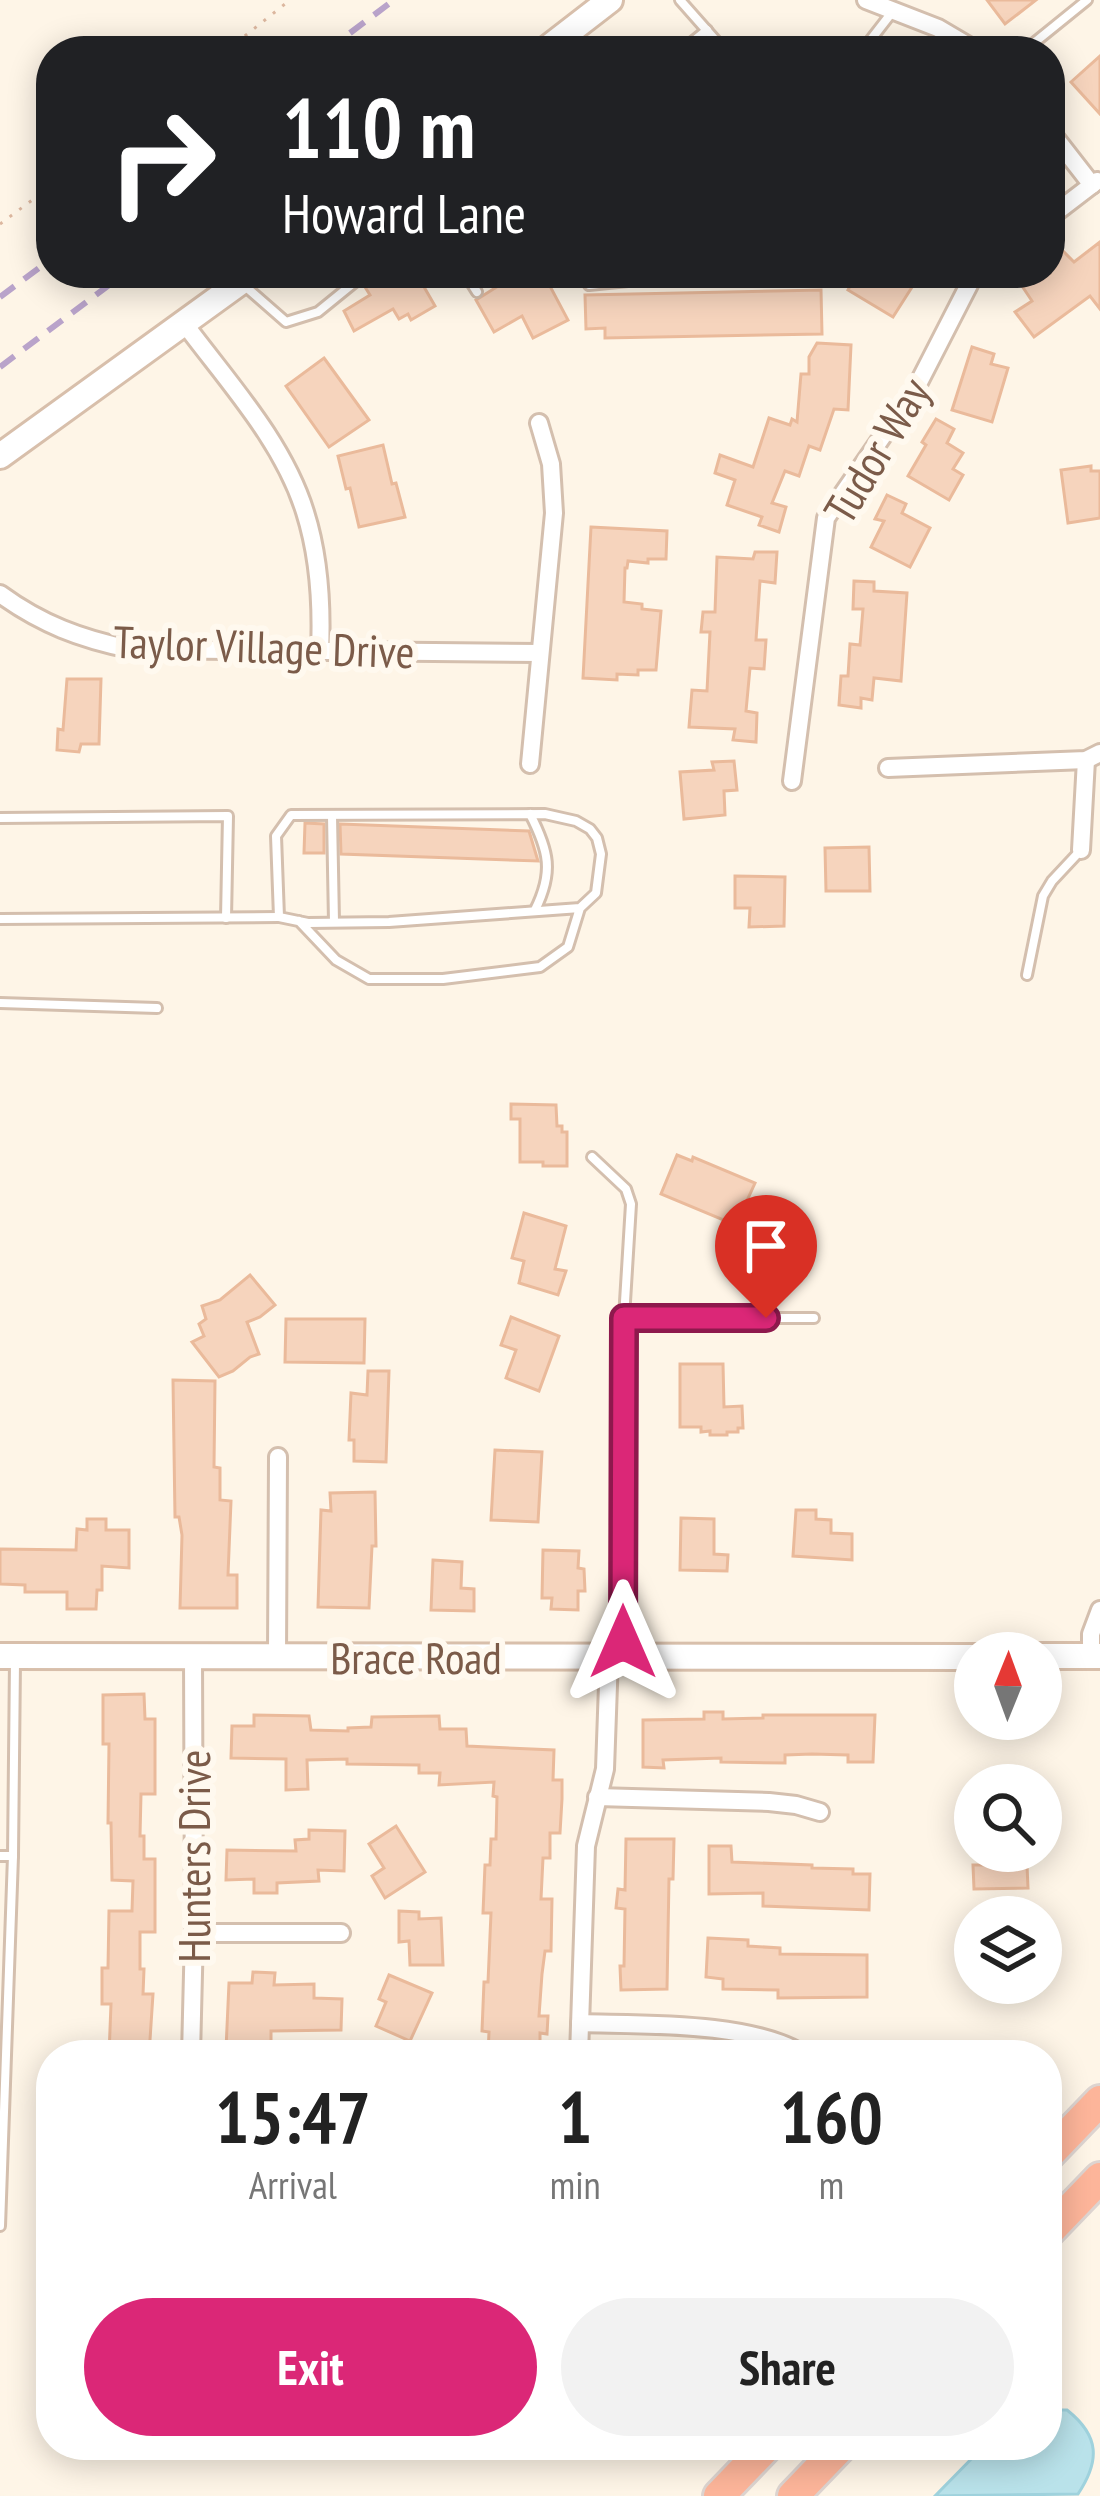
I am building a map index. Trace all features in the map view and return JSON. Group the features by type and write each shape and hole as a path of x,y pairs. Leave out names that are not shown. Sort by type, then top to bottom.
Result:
{"highway":[{"path":"1062,2140 1100,2101"},
{"path":"1062,2217 1100,2178"},
{"path":"719,2496 754,2460"},
{"path":"793,2496 828,2460"}],"street":[{"path":"563,36 610,0"},
{"path":"866,0 952,36"},
{"path":"1065,148 1096,182 1065,206"},
{"path":"0,456 233,288"},
{"name":"Tudor Way","path":"792,781 826,518 916,388 967,288"},
{"path":"184,323 255,419 299,496 316,565 320,651"},
{"path":"530,764 554,496 539,423"},
{"name":"Taylor Village Drive","path":"0,594 50,626 130,649 540,653"},
{"path":"888,768 1093,757 1081,850"},
{"path":"277,1657 278,1457"},
{"path":"1062,1656 1096,1656 1091,1634 1100,1610"},
{"name":"Brace Road","path":"8,1656 954,1657"},
{"name":"Hunters Drive","path":"191,2040 194,1656"},
{"path":"579,2040 586,1846 605,1769 616,1657"},
{"path":"597,1797 769,1802 820,1812"},
{"path":"194,1933 341,1933"},
{"path":"580,2024 634,2024 772,2040"}],"lane":[{"path":"680,0 711,36"},
{"path":"1043,36 1088,0"},
{"path":"874,36 893,11"},
{"path":"699,36 706,30"},
{"path":"256,288 286,322 318,312 348,288"},
{"path":"474,288 477,292"},
{"path":"530,814 548,862 545,890 535,910"},
{"path":"279,917 276,836 291,815 545,814 576,821 597,838 601,854 596,893 580,908 568,947 540,967 443,980 369,979 336,960 299,921"},
{"path":"332,815 334,922"},
{"path":"0,818 228,816 226,918"},
{"path":"1027,975 1043,896 1081,850"},
{"path":"0,919 279,917 389,922 580,908"},
{"path":"0,1003 157,1008"},
{"path":"592,1157 626,1190 631,1204 616,1657"},
{"path":"624,1318 814,1318"},
{"path":"0,2226 14,1856 8,1656"},
{"path":"0,1856 14,1856"}],"path":[{"path":"245,36 290,0"},
{"path":"0,224 36,197"}],"water":[{"path":"1062,2410 1078,2420 1091,2439 1093,2460 1078,2494 935,2496 970,2460 1062,2460"}],"building":[{"path":"987,0 1036,0 1005,24"},
{"path":"1100,56 1100,114 1071,82"},
{"path":"1100,242 1100,309 1090,296 1034,337 1015,312 1032,301 1023,288 1065,288 1065,253 1074,262"},
{"path":"366,288 425,288 435,306 411,320 408,314 399,319 393,309 354,331 344,311 370,295"},
{"path":"495,288 551,288 568,320 533,338 522,316 494,332 476,300"},
{"path":"849,288 911,288 893,317"},
{"path":"821,290 822,334 605,338 605,328 586,329 585,295"},
{"path":"817,343 851,345 848,410 834,409 820,450 809,446 799,476 785,471 772,503 786,507 779,532 759,525 762,517 727,505 735,480 715,473 720,455 753,467 769,418 790,425 792,419 797,422 801,374 809,374 809,357"},
{"path":"972,347 994,354 991,364 1008,368 992,422 952,410"},
{"path":"324,358 369,420 329,447 286,386"},
{"path":"936,419 954,429 947,443 963,453 953,469 963,475 949,500 908,476"},
{"path":"383,445 405,517 359,527 338,456"},
{"path":"1091,466 1091,471 1100,471 1100,518 1068,523 1061,470"},
{"path":"887,495 906,504 902,513 930,528 910,567 871,547 884,521 875,519"},
{"path":"591,527 667,531 666,559 628,561 625,568 624,602 661,611 656,670 617,674 617,680 583,678"},
{"path":"755,552 777,552 775,583 760,581 756,640 766,640 764,669 750,668 746,711 757,713 756,742 733,740 735,729 689,727 692,690 707,691 710,632 701,632 703,612 715,612 717,557 753,559"},
{"path":"854,581 874,582 874,591 907,593 901,681 874,678 872,700 861,698 861,708 839,705 841,676 848,676 850,644 860,645 863,609 853,609"},
{"path":"67,679 101,679 99,744 81,744 79,752 57,750"},
{"path":"734,761 737,790 724,791 725,815 684,819 680,772 714,770 712,762"},
{"path":"305,823 324,824 324,853 304,853"},
{"path":"340,824 529,831 538,861 341,854"},
{"path":"869,847 870,891 826,891 825,848"},
{"path":"735,876 785,877 784,926 749,927 750,908 735,908"},
{"path":"511,1104 556,1105 557,1126 567,1132 567,1166 520,1162 520,1119 511,1119"},
{"path":"677,1155 755,1183 745,1205 776,1218 767,1238 661,1194"},
{"path":"524,1213 566,1226 555,1269 566,1271 558,1295 519,1283 524,1261 512,1258"},
{"path":"250,1275 275,1305 247,1322 259,1354 219,1377 192,1342 204,1336 199,1324 206,1319 202,1306 220,1300"},
{"path":"511,1317 559,1336 539,1391 506,1378 516,1350 501,1345"},
{"path":"286,1319 365,1319 364,1363 285,1362"},
{"path":"680,1364 723,1364 724,1407 742,1406 743,1428 710,1435 710,1431 701,1432 701,1427 680,1427"},
{"path":"368,1371 389,1371 386,1462 354,1461 354,1440 349,1440 351,1393 367,1395"},
{"path":"173,1380 215,1381 214,1467 220,1468 220,1500 231,1501 228,1575 237,1575 237,1608 180,1608 182,1535 179,1517 175,1517"},
{"path":"495,1450 542,1452 538,1522 491,1520"},
{"path":"375,1492 376,1546 372,1546 369,1608 318,1607 321,1510 331,1511 330,1493"},
{"path":"796,1510 816,1510 816,1519 831,1520 831,1533 852,1534 852,1560 793,1556"},
{"path":"681,1518 714,1519 714,1554 728,1555 727,1571 680,1570"},
{"path":"87,1519 106,1519 106,1530 129,1530 129,1568 102,1566 96,1609 67,1609 67,1592 25,1592 25,1585 0,1584 0,1549 76,1550 77,1529 87,1530"},
{"path":"543,1550 579,1551 585,1591 578,1591 578,1610 551,1609 552,1598 542,1598"},
{"path":"433,1560 462,1562 461,1588 474,1589 474,1611 431,1610"},
{"path":"144,1694 145,1719 155,1719 155,1794 141,1794 140,1836 144,1836 144,1859 155,1859 155,1932 140,1932 143,1994 153,1994 150,2040 110,2040 111,2004 102,2004 109,1911 132,1911 133,1881 112,1880 109,1744 103,1744 103,1695"},
{"path":"704,1712 723,1712 723,1719 875,1715 873,1762 848,1762 848,1755 812,1754 785,1755 785,1763 721,1762 721,1758 663,1760 664,1768 643,1767 643,1720 704,1719"},
{"path":"254,1715 309,1716 311,1730 348,1731 371,1727 372,1717 439,1716 440,1729 466,1729 467,1746 554,1750 553,1780 562,1780 560,1833 550,1833 541,1899 552,1899 551,1951 545,1951 539,2016 548,2016 547,2034 540,2033 540,2040 489,2040 489,2032 482,2031 491,1913 483,1913 485,1865 490,1865 491,1839 496,1839 494,1782 439,1785 440,1773 419,1773 419,1765 307,1760 308,1789 286,1790 286,1759 231,1758 232,1726 254,1726"},
{"path":"396,1826 425,1872 385,1898 372,1876 384,1868 369,1844"},
{"path":"309,1830 345,1831 344,1871 318,1870 319,1881 277,1883 277,1893 254,1893 254,1879 226,1880 227,1850 296,1851 295,1840 309,1839"},
{"path":"626,1839 674,1839 667,1989 621,1990 625,1909 616,1908 618,1889 625,1890"},
{"path":"709,1846 731,1846 732,1862 812,1865 870,1874 869,1910 763,1906 763,1893 709,1894"},
{"path":"973,1872 1027,1872 1028,1888 974,1889"},
{"path":"399,1911 419,1912 419,1919 441,1918 443,1965 410,1965 409,1941 399,1942"},
{"path":"708,1938 748,1940 748,1946 780,1948 780,1954 867,1955 867,1997 778,1998 778,1990 723,1989 723,1979 706,1977"},
{"path":"253,1972 275,1973 274,1985 314,1984 314,1998 342,1999 341,2030 271,2031 271,2040 226,2040 229,1983 252,1983"},
{"path":"389,1975 432,1993 410,2040 376,2026 386,2002 379,1999"}],"railway":[{"path":"346,36 394,0"},
{"path":"0,297 36,270"},
{"path":"0,367 105,288"}],"route":[{"path":"623,1642 624,1318 766,1318"}]}
